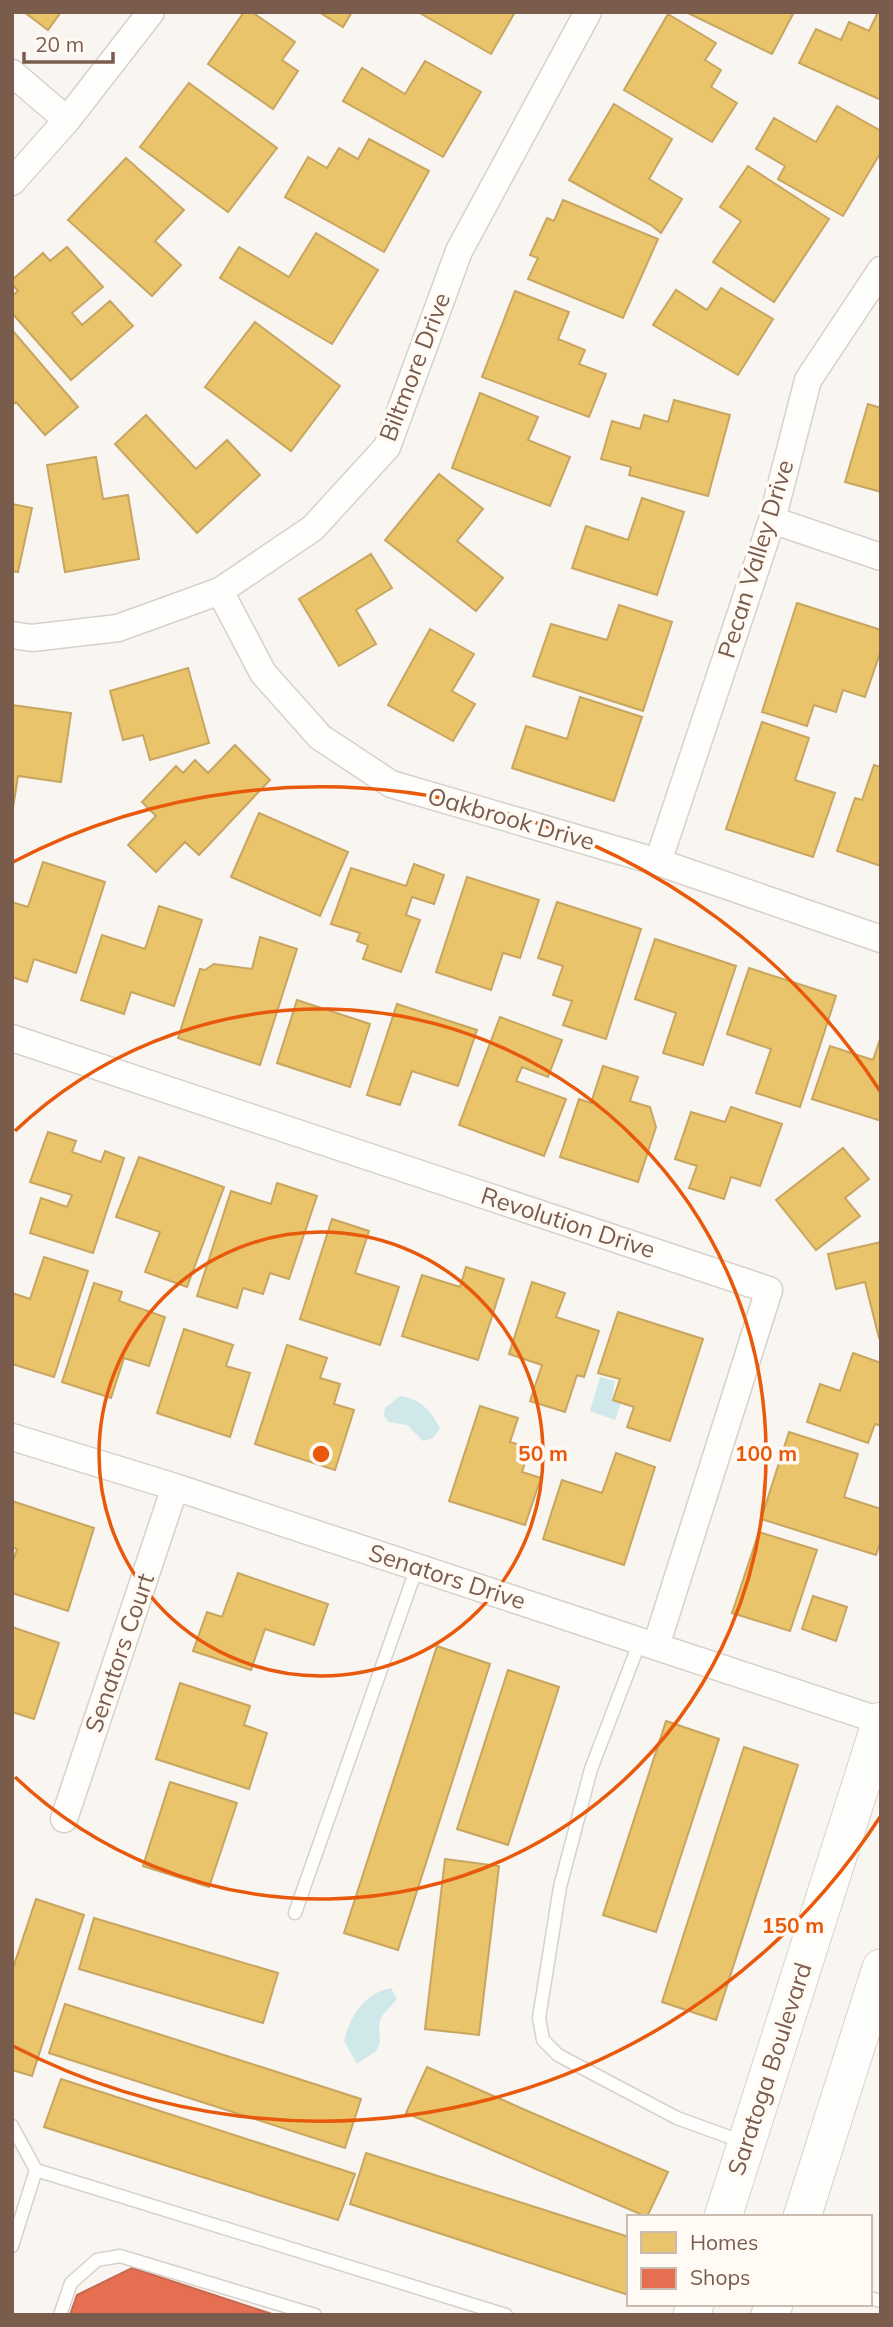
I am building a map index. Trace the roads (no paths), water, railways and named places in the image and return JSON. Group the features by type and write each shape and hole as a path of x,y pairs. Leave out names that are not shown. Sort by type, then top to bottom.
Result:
{"main road":[{"name":"Saratoga Boulevard","path":"724,2215 881,1721"},
{"path":"803,2215 864,2039 881,1968"}],"street":[{"path":"12,182 67,120 151,12"},
{"name":"Biltmore Drive","path":"12,635 33,638 118,628 220,591 313,528 387,447 459,251 588,12"},
{"path":"12,73 67,120"},
{"name":"Pecan Valley Drive","path":"658,862 772,520 808,380 881,270"},
{"path":"772,520 881,557"},
{"name":"Oakbrook Drive","path":"220,591 263,673 320,737 391,784 658,862 881,939"},
{"name":"Revolution Drive","path":"12,1038 769,1290 648,1644"},
{"name":"Senators Drive","path":"12,1437 175,1487 881,1721"},
{"name":"Senators Court","path":"64,1819 175,1487"}],"lane":[{"path":"295,1913 417,1567"},
{"path":"648,1644 592,1769 560,1887 539,2018 543,2040 558,2054 677,2118 746,2144"},
{"path":"12,2126 36,2170 506,2315"},
{"path":"12,2246 36,2170"},
{"path":"60,2315 71,2283 97,2260 120,2256 315,2315"}],"water":[{"path":"600,1377 615,1381 612,1399 621,1403 615,1420 590,1411"},
{"path":"400,1396 424,1406 432,1416 440,1428 433,1438 423,1441 407,1425 389,1422 384,1416 385,1408"},
{"path":"391,1988 397,1999 382,2016 379,2024 380,2043 376,2051 357,2064 344,2041 350,2023 360,2007 373,1995"}]}
